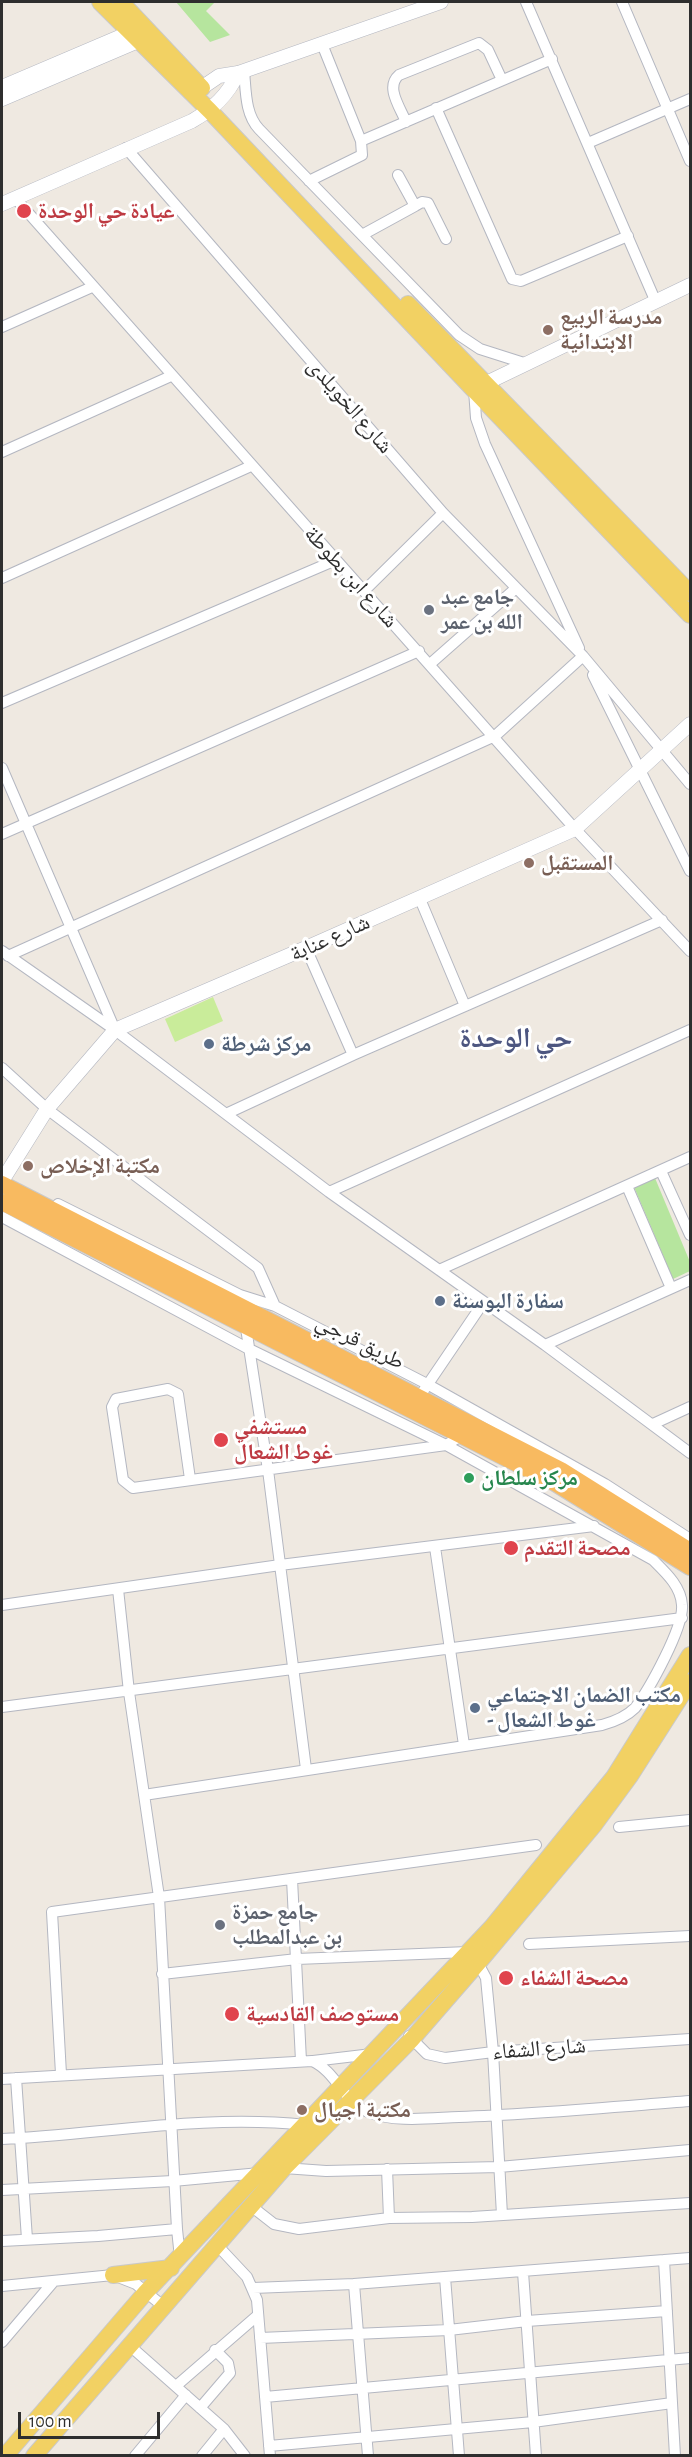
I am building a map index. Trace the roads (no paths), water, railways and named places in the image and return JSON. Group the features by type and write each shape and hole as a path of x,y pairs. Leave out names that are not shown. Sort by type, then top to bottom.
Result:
{"highway":[{"name":"طريق قرجي","path":"2,1179 424,1391 688,1560"},
{"name":"طريق قرجي","path":"2,1202 246,1328 453,1440 558,1476"},
{"path":"688,1560 690,1578"}],"main road":[{"path":"100,2 134,37 197,91"},
{"path":"120,2 197,91 478,386 690,615"},
{"path":"478,386 690,593"},
{"path":"34,2456 284,2168 346,2094 373,2054 399,2026 473,1958 594,1825 658,1721 690,1655"},
{"path":"658,1721 690,1682"},
{"path":"5,2456 146,2292 306,2125 412,2039 473,1958"},
{"path":"113,2275 175,2263"}],"street":[{"path":"197,91 219,76 241,72 441,2"},
{"path":"526,2 655,300"},
{"path":"622,2 690,161"},
{"path":"2,87 134,37"},
{"path":"2,99 134,37"},
{"path":"406,122 392,90 394,80 399,75 479,43 488,50 502,80"},
{"path":"309,182 362,155 361,141 322,44"},
{"path":"361,141 552,59"},
{"path":"2,204 213,107 230,92 241,72"},
{"path":"241,72 248,107 255,125 309,182 459,335 480,349 524,363"},
{"path":"588,143 690,99"},
{"path":"436,108 512,279 521,281 628,236"},
{"name":"شارع الخويلدى","path":"126,148 443,513 583,656"},
{"path":"398,175 415,206"},
{"name":"شارع ابن بطوطة","path":"16,199 251,466 495,736 575,829 690,951"},
{"path":"362,235 422,202 428,203 446,239"},
{"path":"690,285 478,386 476,418 485,444 583,656 642,769 690,871"},
{"path":"2,327 92,287"},
{"path":"2,452 171,376"},
{"path":"2,578 251,466"},
{"path":"364,591 443,513"},
{"path":"2,703 336,560"},
{"path":"430,664 516,589"},
{"path":"2,834 418,651"},
{"path":"5,954 69,928 495,736 583,656"},
{"path":"583,656 690,784"},
{"name":"شارع عنابة","path":"2,1179 47,1109 115,1030 420,899 575,829 690,724"},
{"path":"2,768 69,928 115,1030"},
{"path":"420,899 465,1006"},
{"path":"228,1113 353,1055 662,920"},
{"path":"306,948 353,1055"},
{"path":"5,954 115,1030 228,1113 329,1192 545,1345 690,1453"},
{"path":"329,1192 690,1030"},
{"path":"2,1068 47,1109 258,1268 275,1306"},
{"path":"439,1270 690,1157"},
{"path":"661,1171 690,1235"},
{"path":"2,1179 240,1295 275,1306 424,1391 605,1484 690,1539"},
{"path":"627,1186 671,1288"},
{"path":"2,1217 247,1348 453,1440 653,1560 671,1578 682,1602 682,1618 677,1635 634,1708 613,1722 144,1795"},
{"path":"545,1345 690,1280"},
{"path":"424,1391 483,1303"},
{"path":"246,1328 247,1348 268,1470 306,1769"},
{"path":"190,1479 178,1394 168,1389 116,1399 112,1407 123,1480 127,1486 133,1488 268,1470 453,1440"},
{"path":"653,1424 690,1407"},
{"path":"2,1605 280,1565 594,1526"},
{"path":"435,1547 464,1745"},
{"path":"118,1589 129,1692 159,1897 177,2229 175,2263"},
{"path":"2,1707 682,1618"},
{"path":"634,1708 658,1721"},
{"path":"619,1827 690,1823"},
{"path":"61,2074 52,1912 536,1845"},
{"path":"292,1879 301,2061"},
{"path":"529,1944 690,1936"},
{"path":"162,1974 297,1959 473,1958 486,1978 493,2052 502,2215"},
{"name":"شارع الشفاء","path":"399,2026 427,2054 445,2058 493,2052 690,2039"},
{"path":"2,2079 312,2061 373,2054"},
{"path":"312,2061 329,2071 346,2094 369,2112 408,2119 690,2101"},
{"path":"16,2078 27,2239"},
{"path":"2,2139 172,2123 281,2122 306,2125"},
{"path":"284,2168 327,2171 499,2167 690,2150"},
{"path":"387,2169 389,2218"},
{"path":"2,2190 173,2181 260,2173"},
{"path":"251,2206 274,2224 299,2229 389,2218 502,2215 690,2203"},
{"path":"2,2241 177,2229"},
{"path":"217,2245 247,2277 254,2288 270,2451 367,2437 533,2422 672,2403"},
{"path":"254,2288 354,2284 690,2258"},
{"path":"663,2260 675,2456"},
{"path":"523,2272 536,2456"},
{"path":"2,2286 113,2275 146,2292 163,2306"},
{"path":"445,2277 459,2456"},
{"path":"2,2342 54,2281"},
{"path":"354,2284 368,2456"},
{"path":"260,2338 448,2330 527,2321 667,2311"},
{"path":"176,2386 258,2314"},
{"path":"129,2345 224,2429 245,2456"},
{"path":"200,2408 230,2377 230,2366 215,2350"},
{"path":"265,2397 362,2386 690,2358"},
{"path":"135,2456 186,2396"},
{"path":"202,2456 224,2429"}],"place":[{"name":"عيادة حي الوحدة","path":"24,211"},
{"name":"مدرسة الربيع الابتدائية","path":"548,330"},
{"name":"جامع عبد الله بن عمر","path":"429,610"},
{"name":"المستقبل","path":"529,863"},
{"name":"مركز شرطة","path":"209,1044"},
{"name":"مكتبة الإخلاص","path":"28,1166"},
{"name":"سفارة البوسنة","path":"440,1301"},
{"name":"مستشفي غوط الشعال","path":"221,1440"},
{"name":"مركز سلطان","path":"469,1478"},
{"name":"مصحة التقدم","path":"511,1548"},
{"name":"مكتب الضمان الاجتماعي - غوط الشعال","path":"475,1708"},
{"name":"جامع حمزة بن عبدالمطلب","path":"220,1925"},
{"name":"مصحة الشفاء","path":"506,1978"},
{"name":"مستوصف القادسية","path":"232,2014"},
{"name":"مكتبة اجيال","path":"302,2110"}],"district":[{"name":"حي الوحدة","path":"516,1039"}]}
